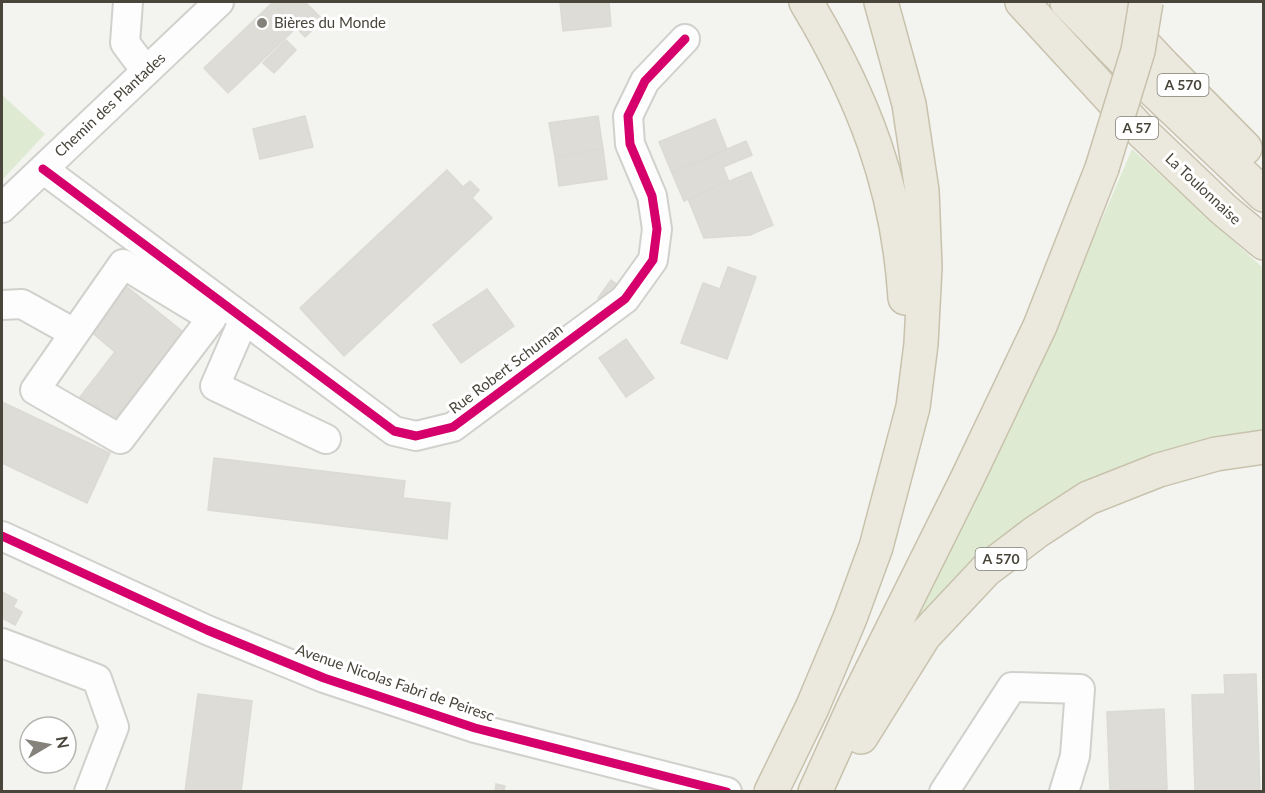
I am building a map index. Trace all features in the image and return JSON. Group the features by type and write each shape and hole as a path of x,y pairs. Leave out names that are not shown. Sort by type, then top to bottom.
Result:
{"highway":[{"path":"806,2 853,88 873,136 891,195 902,257 905,305 899,400 876,547"},
{"path":"771,792 812,708 850,618 876,547 913,407 921,344 925,267 922,191 909,104 881,2"},
{"name":"La Toulonnaise","path":"1022,2 1137,127 1223,209 1263,243"},
{"name":"A 57","path":"1067,2 1149,86 1263,195"},
{"name":"A 570","path":"1104,2 1263,166"},
{"path":"814,792 1040,326 1102,168 1138,51 1146,2"},
{"name":"A 570","path":"832,792 875,711 924,636 986,570 1036,532 1088,498 1170,467 1216,454 1263,447"}],"street":[{"path":"128,2 125,43 146,71"},
{"name":"Chemin des Plantades","path":"2,208 219,2"},
{"name":"Rue Robert Schuman","path":"43,169 394,431 416,436 453,427 625,299 653,260 657,229 652,196 630,144 628,116 645,81 685,39"},
{"path":"123,264 212,318 120,439 35,390 74,333 123,264"},
{"path":"2,305 22,304 74,333"},
{"path":"244,319 215,386 326,439"},
{"name":"Avenue Nicolas Fabri de Peiresc","path":"2,536 207,630 324,678 475,728 727,792"},
{"path":"2,643 97,679 114,727 88,792"},
{"path":"944,792 1012,687 1080,689 1075,756 1064,792"}],"green space":[{"path":"2,95 45,134 2,180"},
{"path":"1132,149 1263,268 1263,434 1178,449 903,640 1050,335"}],"building":[{"path":"273,2 305,2 323,20 305,37"},
{"path":"560,2 609,2 611,26 563,31"},
{"path":"272,3 296,28 228,93 204,68"},
{"path":"286,40 296,50 274,73 263,63"},
{"path":"305,116 313,147 260,159 253,129"},
{"path":"598,116 603,149 555,157 549,123"},
{"path":"715,119 727,149 672,173 659,142"},
{"path":"746,141 752,155 723,167 729,182 684,201 672,173"},
{"path":"603,149 607,179 559,186 555,157"},
{"path":"447,170 463,187 470,181 479,190 472,198 492,218 344,356 300,308"},
{"path":"751,172 773,225 750,235 704,238 688,199"},
{"path":"728,267 756,277 727,359 681,343 703,283 720,289"},
{"path":"611,280 618,285 605,303 598,298"},
{"path":"126,286 192,339 121,429 80,397 115,352 90,331"},
{"path":"487,289 514,326 461,363 433,325"},
{"path":"626,339 654,378 626,397 599,358"},
{"path":"2,402 110,453 87,503 2,463"},
{"path":"214,458 405,481 403,498 450,503 447,539 208,510"},
{"path":"2,592 17,600 13,607 22,612 15,625 2,618"},
{"path":"1256,674 1260,792 1195,792 1192,695 1225,694 1224,675"},
{"path":"198,694 252,701 241,792 185,792"},
{"path":"1164,709 1167,789 1110,791 1107,712"},
{"path":"496,784 505,786 504,790 509,792 495,792"}],"cycle path":[{"path":"43,169 394,431 416,436 453,427 625,299 653,260 657,229 652,196 630,144 628,116 645,81 685,39"},
{"path":"2,536 207,630 324,678 475,728 727,792"}],"place":[{"name":"Bières du Monde","path":"262,23"}]}
